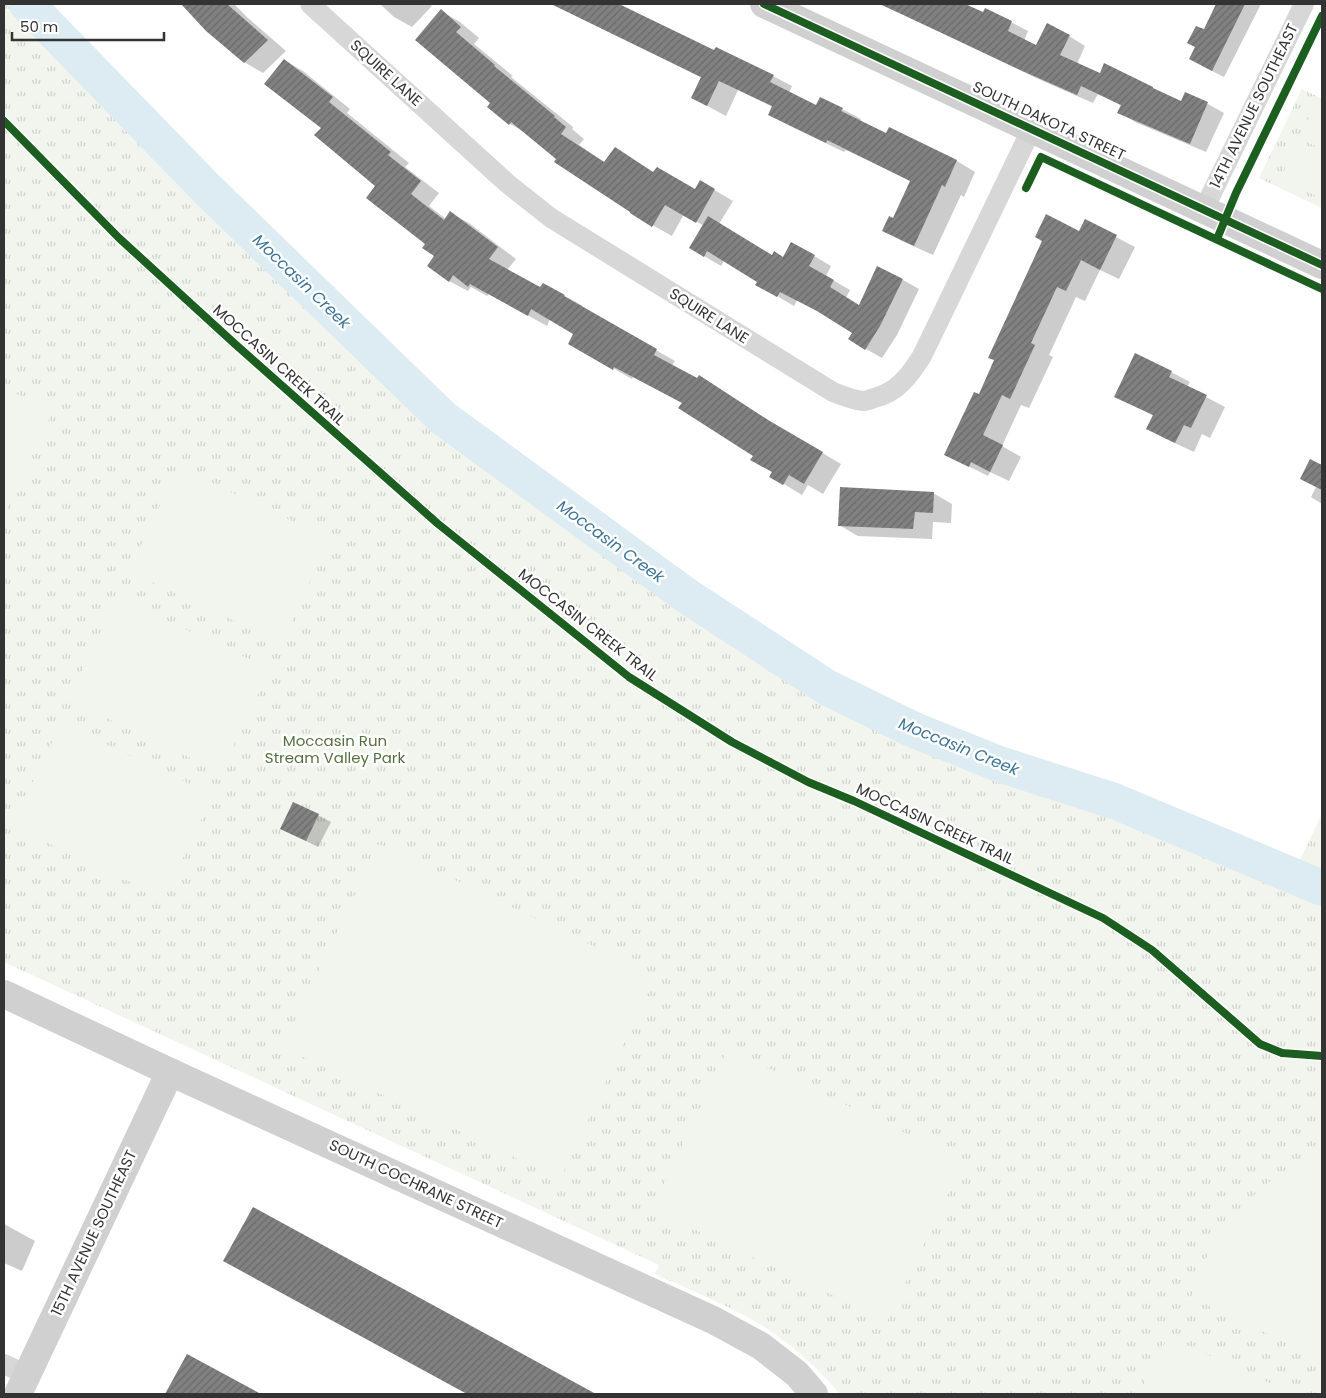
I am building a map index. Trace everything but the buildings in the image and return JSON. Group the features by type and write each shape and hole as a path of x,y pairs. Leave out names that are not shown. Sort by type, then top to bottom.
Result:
{"street":[{"name":"SQUIRE LANE","path":"310,4 508,184 551,218 833,392 848,398 864,401 882,396 897,388 911,374 922,356 1032,128"},
{"name":"SOUTH DAKOTA STREET","path":"764,4 1322,264"},
{"name":"14TH AVENUE SOUTHEAST","path":"1204,209 1304,4"},
{"name":"SOUTH COCHRANE STREET","path":"4,994 170,1072 713,1320 761,1346 797,1374 814,1394"},
{"name":"15TH AVENUE SOUTHEAST","path":"16,1378 170,1072"}],"green space":[{"name":"Moccasin Run Stream Valley Park","path":"4,4 27,4 207,189 443,418 687,596 828,688 914,730 999,764 1114,801 1292,876 1322,814 1322,1394 840,1394 808,1361 772,1332 730,1308 655,1274 659,1265 4,962"},
{"path":"1302,89 1322,99 1322,208 1259,178"},
{"path":"1315,106 1322,110 1322,149 1299,138"},
{"path":"1296,146 1322,159 1322,199 1280,178"},
{"path":"4,388 53,411 4,515"},
{"path":"178,467 330,539 281,643 129,571"},
{"path":"117,597 270,669 221,772 68,700"},
{"path":"61,723 213,795 164,898 12,826"},
{"path":"379,844 656,976 560,1179 282,1047"},
{"path":"728,1049 964,1161 887,1321 652,1209"},
{"path":"1322,1150 1322,1360 1191,1297 1207,1256 1239,1210 1280,1173"},
{"path":"1169,1337 1293,1394 1140,1394 1153,1364"}],"waterway":[{"name":"Moccasin Creek","path":"27,4 207,189 443,418 687,596 828,688 914,730 999,764 1114,801 1322,888"}],"cycle path":[{"path":"764,4 1322,265"},
{"path":"1217,239 1236,193 1322,16"},
{"name":"MOCCASIN CREEK TRAIL","path":"4,121 119,238 235,344 437,523 629,677 732,742 808,782 854,801 1103,918 1152,950 1260,1044 1282,1053 1322,1056"},
{"path":"1026,188 1041,157 1322,289"}]}
